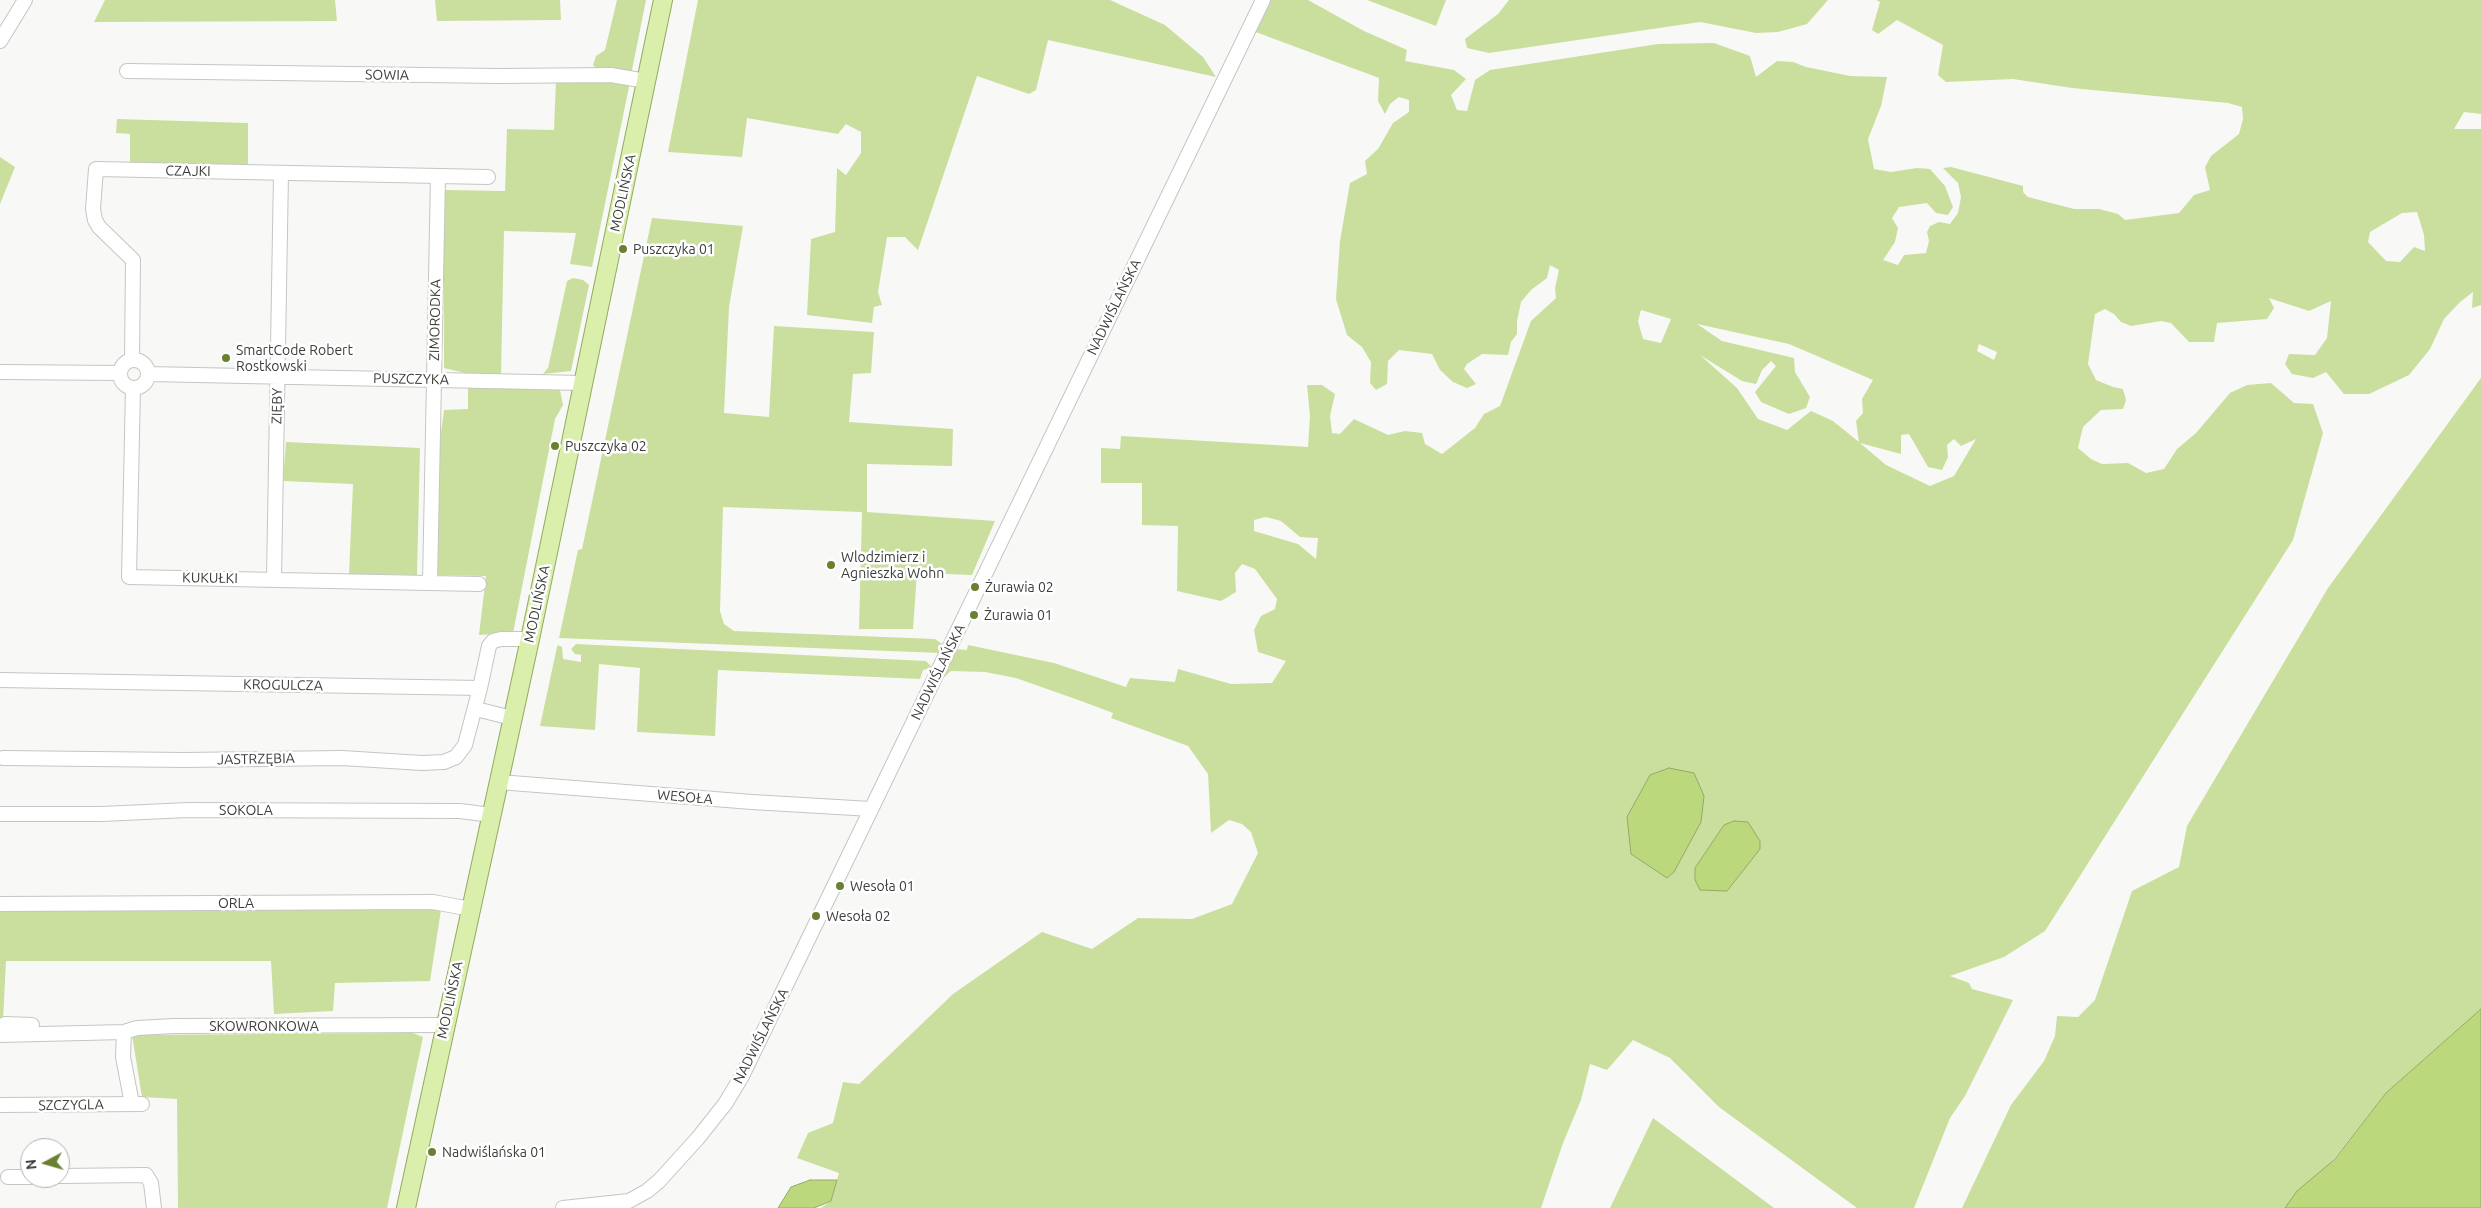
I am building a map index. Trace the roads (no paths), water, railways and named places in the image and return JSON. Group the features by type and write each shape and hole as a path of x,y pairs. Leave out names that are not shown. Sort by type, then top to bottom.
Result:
{"main road":[{"name":"MODLIŃSKA","path":"406,1208 530,640 663,0"}],"street":[{"path":"0,41 26,0"},
{"name":"NADWIŚLAŃSKA","path":"564,1208 630,1205 659,1182 725,1104 742,1076 1263,0"},
{"name":"SOWIA","path":"127,71 499,76 611,75 646,81"},
{"name":"CZAJKI","path":"132,360 134,260 99,227 95,220 93,209 96,169 488,178"},
{"name":"ZIĘBY","path":"274,579 281,173"},
{"name":"ZIMORODKA","path":"430,583 438,176"},
{"path":"132,360 143,364 148,374 142,385 133,388 124,384 120,373 122,366 132,360"},
{"path":"0,372 120,373"},
{"name":"PUSZCZYKA","path":"148,374 584,383"},
{"name":"KUKUŁKI","path":"133,388 129,577 479,584"},
{"path":"480,688 489,646 493,641 501,639 530,640"},
{"name":"KROGULCZA","path":"0,680 480,688"},
{"name":"JASTRZĘBIA","path":"3,758 184,760 342,758 422,763 444,762 456,757 465,745 480,688"},
{"path":"476,709 512,718"},
{"name":"WESOŁA","path":"499,782 752,802 871,809"},
{"name":"SOKOLA","path":"0,814 102,814 188,810 460,811 491,815"},
{"name":"ORLA","path":"0,904 433,902 471,909"},
{"name":"SKOWRONKOWA","path":"3,1030 84,1033 124,1032 137,1028 174,1026 445,1025"},
{"name":"SZCZYGLA","path":"0,1106 137,1104 124,1057 124,1032"},
{"path":"70,1176 146,1175 151,1183 154,1208"},
{"path":"8,1177 20,1177"}],"place":[{"name":"Puszczyka 01","path":"623,249"},
{"name":"SmartCode Robert Rostkowski","path":"226,358"},
{"name":"Puszczyka 02","path":"555,446"},
{"name":"Wlodzimierz i Agnieszka Wohn","path":"831,565"},
{"name":"Żurawia 02","path":"975,587"},
{"name":"Żurawia 01","path":"974,615"},
{"name":"Wesoła 01","path":"840,886"},
{"name":"Wesoła 02","path":"816,916"},
{"name":"Nadwiślańska 01","path":"432,1152"}]}
